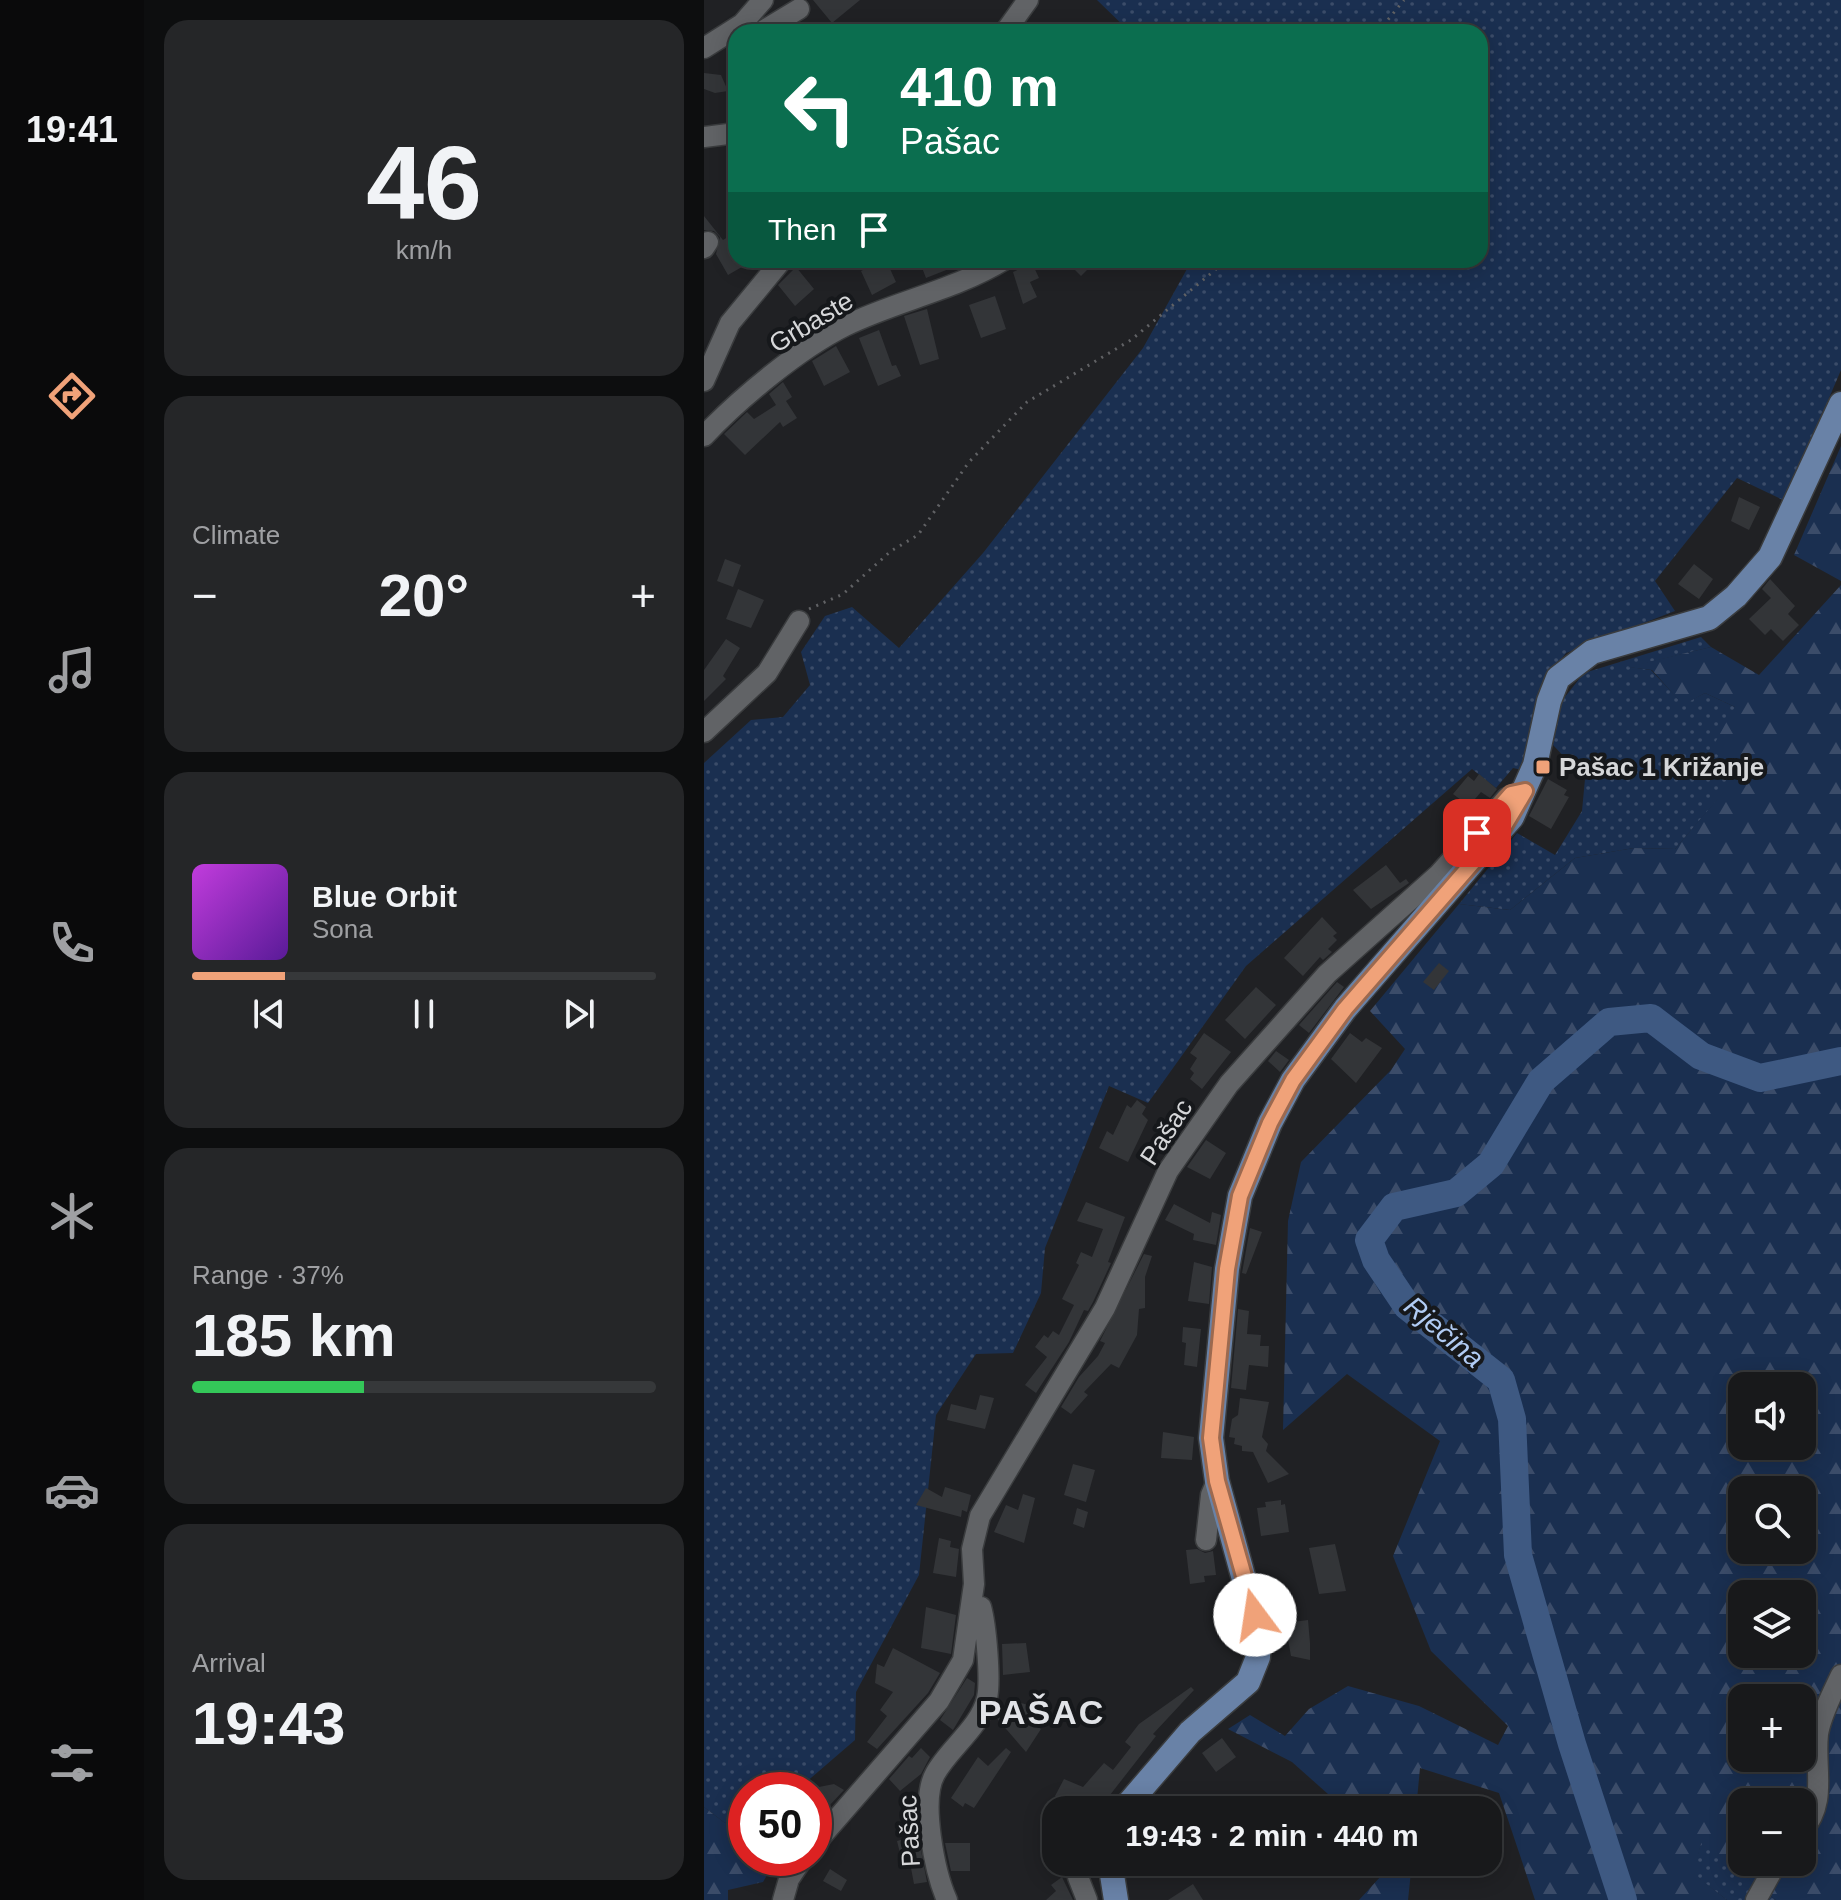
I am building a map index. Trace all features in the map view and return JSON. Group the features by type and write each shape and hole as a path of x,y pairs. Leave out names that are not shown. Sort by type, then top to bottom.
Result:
{"main road":[{"path":"1135,1796 1190,1732 1248,1682 1258,1657 1259,1634 1217,1481 1211,1438 1227,1269 1240,1196 1264,1136 1293,1080 1345,1009 1512,817 1525,791 1558,678 1592,652 1709,618 1736,596 1770,557 1841,404"},
{"path":"1112,1876 1116,1900"}],"street":[{"path":"742,24 763,0"},
{"path":"1011,24 1028,0"},
{"path":"774,24 799,9"},
{"path":"704,137 728,134"},
{"name":"Grbaste","path":"704,381 730,323 775,268"},
{"name":"Grbaste","path":"704,436 747,395 844,327 988,268"},
{"path":"704,732 760,680 799,621"},
{"name":"Pašac","path":"832,1824 939,1701 963,1660 974,1584 972,1549 980,1516 1105,1308 1168,1171 1229,1084 1327,974 1439,874 1507,798 1525,791"},
{"path":"1206,1540 1211,1495 1217,1481"},
{"name":"Pašac","path":"947,1900 935,1873 929,1835 933,1777 981,1714 988,1696 982,1612 974,1584"},
{"path":"1816,1802 1821,1791 1816,1766 1819,1730 1841,1675"},
{"path":"783,1900 791,1876"},
{"path":"1078,1876 1087,1900"},
{"path":"1756,1900 1769,1876"}],"path":[{"path":"1384,24 1404,0"},
{"path":"799,621 811,608 843,594 891,551 918,535 969,462 1027,402 1131,340 1217,268"}],"green space":[{"path":"1097,0 1841,0 1841,370 1785,501 1737,478 1655,581 1675,611 1566,653 1546,679 1522,770 1513,768 1496,788 1472,769 1246,966 1148,1103 1109,1086 1045,1248 1041,1293 1013,1353 976,1354 936,1415 919,1575 856,1692 855,1740 818,1772 728,1772 728,1822 725,1823 704,1807 704,763 751,720 783,717 810,685 801,652 825,616 852,607 899,648 983,553 1143,348 1188,268 1488,268 1488,24 1122,24"},
{"path":"1841,446 1841,581 1794,555"},
{"path":"1841,585 1841,1900 1776,1900 1744,1876 1816,1876 1816,1788 1728,1788 1728,1864 1701,1843 1694,1874 1727,1900 1535,1900 1499,1793 1420,1768 1417,1796 1330,1796 1292,1762 1228,1729 1250,1715 1285,1736 1309,1709 1348,1686 1419,1706 1498,1745 1508,1726 1431,1651 1393,1556 1440,1441 1347,1374 1283,1430 1288,1221 1301,1162 1391,1070 1405,1049 1370,1011 1459,904 1510,910 1575,858 1634,848 1675,849 1736,777 1712,748 1735,707 1705,693 1683,705 1652,670 1627,667 1711,647 1759,675"},
{"path":"1701,637 1711,647 1630,667 1651,670 1683,704 1705,693 1735,707 1737,777 1675,849 1634,848 1575,858 1510,910 1459,904 1517,833 1555,855 1582,811 1585,779 1553,745 1560,703 1584,673"},
{"path":"704,1807 728,1822 728,1876 766,1876 763,1882 728,1890 728,1900 704,1900"},
{"path":"1701,1842 1728,1863 1728,1876 1745,1876 1776,1900 1727,1900 1693,1874"},
{"path":"1381,1876 1411,1876 1408,1900 1359,1900"}],"building":[{"path":"813,0 860,0 832,23"},
{"path":"704,73 721,75 728,91 715,93 704,89"},
{"path":"704,216 723,240 728,237 728,268 740,268 728,275 716,254 720,237 714,231 704,230"},
{"path":"797,268 814,289 795,306 778,285"},
{"path":"890,268 896,282 872,295 861,271"},
{"path":"922,268 951,268 926,278"},
{"path":"1034,268 1039,278 1030,282 1037,297 1023,304 1013,272"},
{"path":"1073,268 1089,268 1081,276"},
{"path":"995,296 1006,329 981,338 969,305"},
{"path":"927,309 939,359 920,365 904,316"},
{"path":"879,330 892,366 896,365 901,376 878,386 859,338"},
{"path":"836,346 850,372 824,386 812,361"},
{"path":"783,382 792,397 786,401 797,418 783,427 780,422 745,455 724,434 747,412 754,419 776,405 769,394"},
{"path":"1739,497 1760,507 1749,530 1731,521"},
{"path":"725,559 741,565 733,587 717,581"},
{"path":"1694,564 1713,579 1699,599 1678,584"},
{"path":"1770,579 1795,606 1788,614 1799,625 1783,641 1771,629 1765,635 1749,619 1771,598 1762,589"},
{"path":"738,589 764,600 751,628 726,619"},
{"path":"726,639 740,648 723,676 726,679 704,701 704,670"},
{"path":"1479,774 1497,789 1490,798 1481,792 1469,806 1453,794 1468,776 1474,781"},
{"path":"1548,779 1567,790 1564,795 1569,797 1551,829 1529,816"},
{"path":"1386,865 1400,883 1406,879 1409,883 1371,909 1353,890"},
{"path":"1322,917 1337,933 1333,936 1337,940 1328,949 1332,952 1323,960 1320,957 1303,976 1284,958"},
{"path":"1439,963 1449,971 1434,990 1423,982"},
{"path":"1337,982 1344,987 1309,1033 1299,1025"},
{"path":"1256,987 1276,1005 1245,1039 1225,1020"},
{"path":"1204,1033 1231,1052 1202,1089 1190,1079 1194,1073 1190,1069 1197,1058 1190,1053"},
{"path":"1350,1033 1362,1042 1366,1038 1382,1048 1356,1083 1331,1059"},
{"path":"1276,1051 1289,1060 1280,1072 1268,1061"},
{"path":"1137,1100 1146,1107 1142,1114 1148,1120 1128,1162 1099,1148 1107,1131 1113,1135 1127,1105 1131,1108"},
{"path":"1206,1140 1226,1153 1210,1179 1187,1167"},
{"path":"1086,1202 1125,1217 1108,1262 1111,1263 1093,1302 1088,1311 1084,1310 1069,1342 1036,1393 1025,1385 1047,1357 1035,1347 1044,1335 1048,1338 1053,1331 1059,1335 1074,1305 1062,1299 1079,1265 1076,1263 1081,1252 1092,1257 1103,1229 1077,1221"},
{"path":"1174,1204 1210,1223 1212,1212 1221,1215 1216,1245 1193,1240 1194,1234 1165,1220"},
{"path":"1250,1228 1262,1232 1246,1274 1242,1273"},
{"path":"1144,1254 1152,1256 1145,1277 1145,1308 1139,1309 1137,1335 1119,1368 1111,1364 1084,1392 1088,1395 1071,1414 1061,1407 1079,1377 1098,1356 1105,1343 1100,1341"},
{"path":"1194,1262 1212,1267 1209,1304 1188,1301"},
{"path":"1238,1309 1249,1311 1247,1334 1261,1335 1260,1346 1269,1346 1268,1367 1249,1365 1246,1390 1231,1388"},
{"path":"1183,1327 1201,1329 1197,1367 1184,1365 1186,1343 1182,1342"},
{"path":"980,1395 994,1398 985,1429 947,1420 951,1404 976,1410"},
{"path":"1240,1398 1269,1402 1262,1437 1268,1444 1266,1451 1289,1474 1268,1483 1253,1452 1242,1451 1242,1446 1234,1444 1235,1438 1229,1437 1232,1419 1238,1415"},
{"path":"1163,1432 1194,1437 1192,1460 1161,1458"},
{"path":"1073,1464 1095,1470 1086,1502 1064,1495"},
{"path":"945,1487 971,1495 967,1512 962,1510 961,1517 916,1505 926,1488 942,1497"},
{"path":"1023,1494 1035,1498 1024,1543 994,1532 1006,1505 1018,1510"},
{"path":"1281,1500 1281,1505 1285,1504 1289,1532 1261,1536 1257,1508 1266,1507 1265,1502"},
{"path":"1077,1508 1088,1512 1084,1528 1073,1524"},
{"path":"939,1538 951,1541 950,1547 959,1549 956,1577 933,1573"},
{"path":"1335,1544 1346,1591 1319,1594 1309,1548"},
{"path":"1197,1549 1205,1553 1213,1551 1216,1575 1204,1576 1205,1582 1190,1584 1186,1550"},
{"path":"1274,1581 1281,1611 1270,1617 1262,1584"},
{"path":"926,1607 956,1615 951,1654 921,1648"},
{"path":"1308,1620 1310,1660 1291,1656 1285,1623"},
{"path":"1026,1643 1030,1672 1003,1675 1002,1644"},
{"path":"893,1648 940,1673 928,1693 877,1749 867,1742 887,1716 880,1710 893,1692 875,1683 877,1664 884,1667"},
{"path":"967,1678 975,1683 974,1695 953,1730 940,1720"},
{"path":"1191,1687 1194,1690 1153,1734 1156,1736 1111,1796 1055,1796 1064,1779 1083,1787 1104,1763 1113,1770 1131,1747 1125,1742 1139,1724"},
{"path":"1017,1702 1040,1708 1035,1725 1041,1729 1026,1752 994,1715 1013,1717"},
{"path":"1222,1738 1236,1757 1216,1772 1202,1753"},
{"path":"921,1748 930,1757 921,1774 900,1791 889,1779 909,1756 912,1758"},
{"path":"1006,1748 1011,1752 974,1808 965,1803 963,1807 951,1798 978,1757 988,1766"},
{"path":"832,1784 844,1790 832,1803"},
{"path":"918,1835 927,1882 914,1884 911,1868 904,1869 897,1841"},
{"path":"945,1843 970,1843 970,1871 951,1871"},
{"path":"832,1870 847,1880 841,1891 823,1881 826,1876 832,1876"},
{"path":"1062,1877 1073,1900 1046,1900 1056,1891 1051,1885"},
{"path":"1193,1884 1203,1900 1168,1900"}],"waterway":[{"name":"Rječina","path":"1623,1900 1572,1744 1518,1555 1512,1419 1501,1380 1407,1306 1376,1260 1369,1240 1394,1207 1456,1193 1491,1164 1541,1081 1609,1022 1651,1018 1701,1056 1760,1078 1841,1061"}],"place":[{"name":"Pašac 1 Križanje","path":"1543,767"}],"district":[{"name":"PAŠAC","path":"1042,1712"}],"route":[{"path":"1255,1615 1217,1481 1211,1438 1227,1269 1240,1196 1253,1160 1293,1080 1345,1009 1492,842 1512,817 1525,791 1511,794 1477,833"}]}
